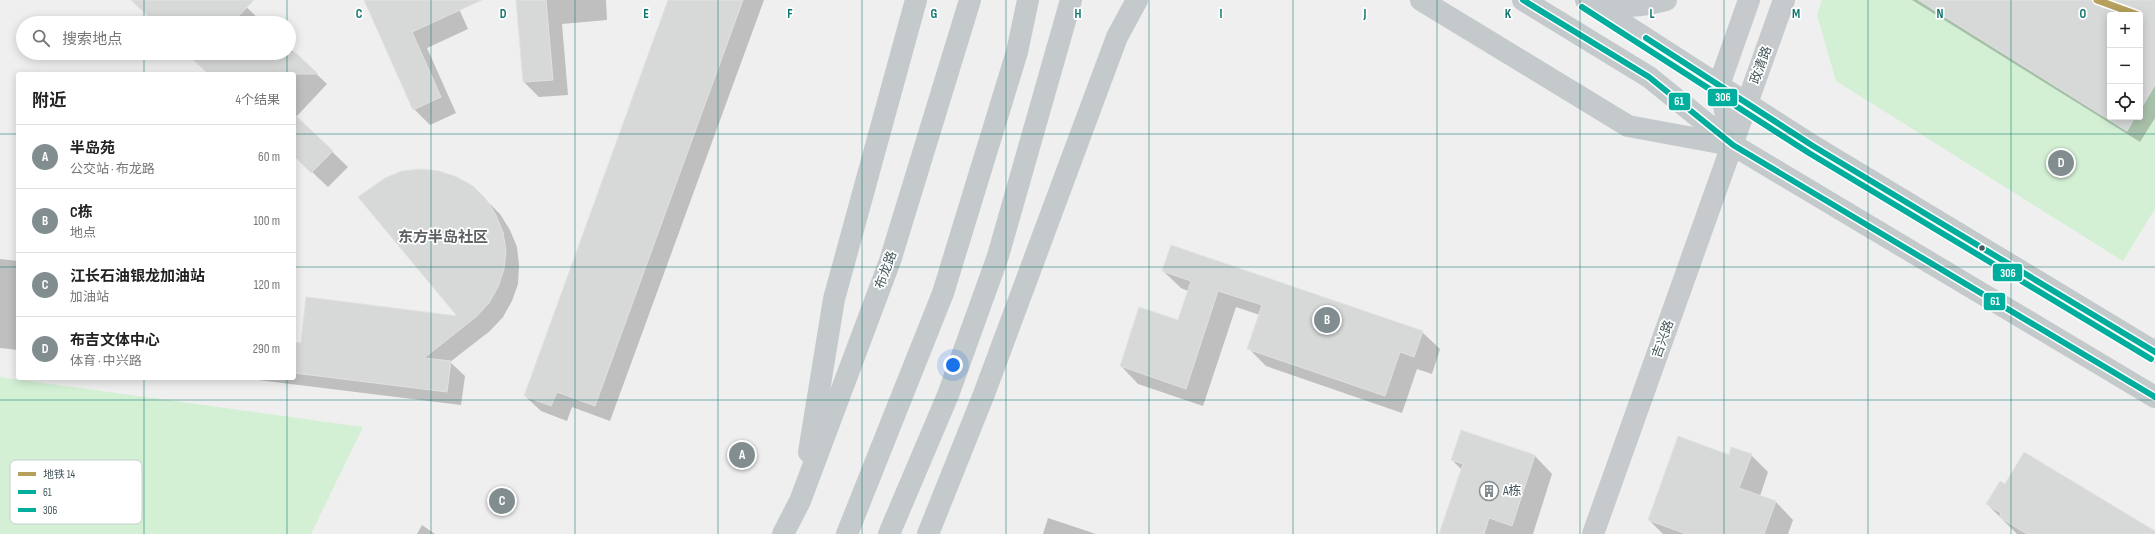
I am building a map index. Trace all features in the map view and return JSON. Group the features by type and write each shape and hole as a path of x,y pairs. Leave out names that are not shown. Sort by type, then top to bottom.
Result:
{"main road":[{"path":"800,501 834,299 916,0"},
{"name":"布龙路","path":"784,534 800,501 890,261 970,0"},
{"path":"847,534 943,294 1017,52 1028,0"},
{"path":"889,534 948,396 998,256 1071,0"},
{"path":"928,534 984,394 1117,37 1137,0"},
{"path":"1421,0 1628,126 1733,145"},
{"path":"1522,0 1649,77 1733,145 2155,397"},
{"path":"1586,0 1605,5 1621,6 1666,0"},
{"path":"1586,0 1813,146 2155,352"}],"street":[{"path":"1733,145 1719,85 1749,0"},
{"name":"政清路","path":"1733,145 1784,0"},
{"name":"吉兴路","path":"1593,534 1733,145"}],"green space":[{"path":"1822,0 2155,0 2155,209 2123,261 1836,81 1817,15"},
{"path":"0,377 363,427 311,534 0,534"}],"building":[{"path":"131,0 254,0 239,16 148,16"},
{"path":"364,0 482,0 412,32 441,97 413,110"},
{"path":"516,0 546,0 553,80 523,82"},
{"path":"668,0 743,0 595,406 557,392 551,406 524,396"},
{"path":"1918,0 2155,0 2155,85 2143,105 2143,12 2107,12 2107,118"},
{"path":"296,53 318,74 296,74 296,72 206,72 193,60 296,60"},
{"path":"296,116 333,151 311,173 296,158"},
{"path":"2109,120 2133,120 2127,131"},
{"path":"421,169 439,171 457,177 473,186 486,199 496,215 503,232 506,251 504,269 498,287 489,303 476,317 424,358 451,361 447,392 296,373 296,342 301,343 306,297 457,316 358,197 385,178 402,171"},
{"path":"1171,245 1423,331 1414,357 1400,352 1385,396 1247,349 1262,305 1218,291 1186,389 1120,366 1139,307 1178,320 1191,281 1162,271"},
{"name":"A栋","path":"1461,430 1535,455 1512,526 1489,518 1484,534 1439,534 1463,464 1451,460"},
{"path":"1678,436 1729,455 1731,447 1752,454 1739,488 1776,501 1764,534 1686,534 1648,520"},
{"path":"2024,452 2155,531 2155,534 2027,534 1999,517 2001,513 1986,504 2000,481 2005,484"}],"metro line":[{"name":"14","path":"2097,0 2130,12"}],"transit line":[{"name":"61","path":"1523,0 1649,77 1733,145 2155,397"},
{"name":"306","path":"1582,7 1809,153 2151,359"},
{"name":"61","path":"1646,38 1813,146 2155,352"}],"place":[{"name":"布吉文体中心","path":"2061,163"},
{"name":"C栋","path":"1327,320"},
{"name":"半岛苑","path":"742,455"},
{"name":"A栋","path":"1489,491"},
{"name":"江长石油银龙加油站","path":"502,501"}],"district":[{"name":"东方半岛社区","path":"443,237"}]}
